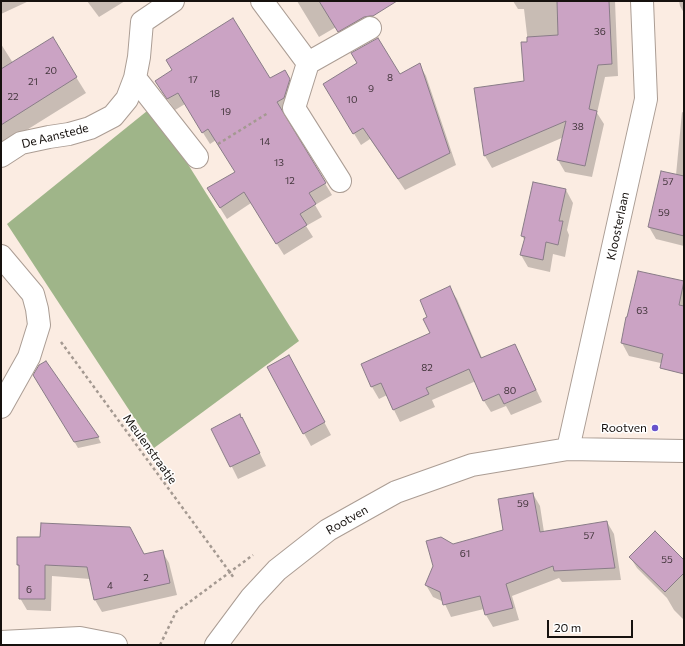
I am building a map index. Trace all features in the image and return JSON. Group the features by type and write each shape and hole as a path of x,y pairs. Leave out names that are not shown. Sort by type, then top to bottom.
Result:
{"street":[{"name":"De Aanstede","path":"1,156 21,143 69,134 90,128 113,116 127,99 135,78 139,57 142,22 173,1"},
{"path":"262,1 308,63"},
{"name":"Kloosterlaan","path":"568,449 646,99 642,1"},
{"path":"340,181 294,108 308,63 370,28"},
{"path":"135,78 197,157"},
{"path":"1,256 33,294 39,325 29,357 1,407"},
{"name":"Rootven","path":"216,645 251,598 277,570 328,530 396,492 472,465 568,449 684,451"},
{"path":"1,642 80,638 116,645"}],"path":[{"path":"197,157 298,95"},
{"name":"Meulenstraatje","path":"60,342 229,572 251,598"}],"green space":[{"path":"152,107 299,341 154,448 7,224"}],"building":[{"path":"319,1 397,1 373,16 364,17 338,32"},
{"path":"557,1 609,1 612,64 598,65 589,109 597,111 585,166 557,160 566,121 484,156 474,88 524,81 521,42 527,42 527,37 558,35"},
{"path":"233,18 270,78 285,70 290,79 284,98 277,102 326,183 309,193 316,204 300,214 307,225 276,244 244,192 220,208 207,188 235,172 208,129 202,133 178,93 167,99 155,81 172,70 166,60"},
{"path":"53,37 77,77 1,125 1,69"},
{"path":"378,38 400,74 420,63 450,153 398,179 363,128 353,134 323,84 357,63 351,53"},
{"path":"661,171 684,176 684,236 648,227"},
{"path":"533,182 566,189 559,221 563,221 558,245 546,242 543,260 520,255 525,237 521,236"},
{"path":"638,271 684,281 679,305 684,306 684,374 660,368 663,354 621,343"},
{"path":"450,286 481,358 515,344 536,390 504,404 499,394 483,401 469,369 426,388 429,394 393,410 381,383 371,387 361,364 430,333 423,319 427,317 420,300"},
{"path":"289,355 325,422 303,434 267,367"},
{"path":"46,361 99,437 74,442 33,375 39,365"},
{"path":"240,414 260,453 230,467 211,429"},
{"path":"533,493 540,532 607,521 615,568 554,571 553,566 506,584 513,608 485,615 480,596 443,605 440,592 425,585 433,566 426,541 441,537 453,544 503,530 498,499"},
{"path":"41,523 130,527 144,554 163,550 170,583 94,600 87,567 45,565 45,599 19,599 17,537 40,537"},
{"path":"655,531 684,560 684,573 665,592 629,557"}],"place":[{"name":"Rootven","path":"655,428"}]}
